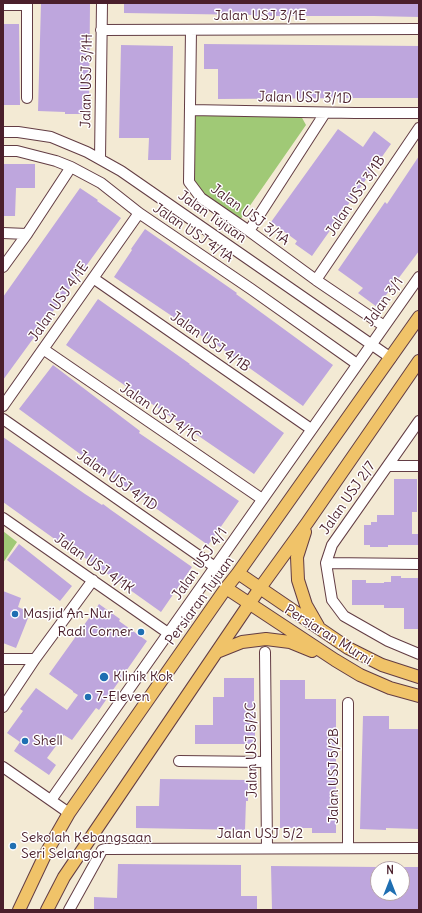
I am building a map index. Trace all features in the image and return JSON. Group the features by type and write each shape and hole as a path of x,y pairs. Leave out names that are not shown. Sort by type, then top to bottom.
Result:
{"main road":[{"name":"Persiaran Tujuan","path":"19,910 45,855 69,812 226,588 419,318"},
{"path":"47,910 64,876 260,588 307,523 419,361"},
{"path":"307,523 297,557 298,580 306,605 320,629"},
{"name":"Persiaran Murni","path":"238,573 348,648 382,665 419,677"},
{"name":"Persiaran Murni","path":"226,588 360,675 390,688 419,696"},
{"path":"217,652 242,642 266,639 290,642 335,660"}],"street":[{"name":"Jalan USJ 3/1H","path":"100,159 102,3"},
{"path":"3,5 27,4 27,98"},
{"name":"Jalan USJ 3/1E","path":"101,30 419,29"},
{"name":"Jalan USJ 3/1A","path":"191,30 189,182 201,198 316,280 384,326"},
{"name":"Jalan USJ 3/1D","path":"190,110 325,113 419,113"},
{"path":"249,231 325,113"},
{"name":"Jalan USJ 3/1B","path":"316,280 419,128"},
{"name":"Jalan Tujuan","path":"3,132 18,132 51,137 87,152 121,171 391,358"},
{"name":"Jalan USJ 4/1A","path":"3,151 17,151 56,160 101,183 139,213 251,289 357,364"},
{"path":"3,267 27,234 71,167"},
{"name":"Jalan USJ 4/1E","path":"3,406 139,213"},
{"path":"3,234 27,234"},
{"name":"Jalan 3/1","path":"371,344 419,277"},
{"name":"Jalan USJ 4/1B","path":"93,278 311,430"},
{"name":"Jalan USJ 4/1","path":"51,800 371,344"},
{"name":"Jalan USJ 4/1C","path":"43,349 262,499"},
{"name":"Jalan USJ 4/1D","path":"3,419 215,567"},
{"name":"Jalan USJ 2/7","path":"419,421 332,545 326,563 332,600 344,616 388,640 419,654"},
{"path":"388,466 419,466"},
{"name":"Jalan USJ 4/1K","path":"3,518 168,633"},
{"path":"326,563 419,564"},
{"path":"3,707 35,659 93,580"},
{"name":"Jalan USJ 5/2C","path":"265,652 267,848"},
{"path":"3,659 35,659"},
{"name":"Jalan USJ 5/2B","path":"348,703 348,848"},
{"path":"178,761 266,762"},
{"path":"3,767 69,812"},
{"name":"Jalan USJ 5/2","path":"69,910 102,850 105,849 419,848"}],"green space":[{"path":"195,116 301,116 306,125 240,220 205,196 193,180"},
{"path":"3,531 17,542 3,563"}],"building":[{"path":"41,3 90,3 89,114 65,114 65,112 38,111"},
{"path":"124,3 419,3 419,17 254,16 124,13"},
{"path":"3,24 19,24 20,105 3,105"},
{"path":"204,44 419,46 419,98 218,99 218,69 204,69"},
{"path":"121,45 173,46 171,160 148,160 149,138 119,138"},
{"path":"338,129 363,147 374,131 391,144 312,256 295,244 297,241 271,222"},
{"path":"419,156 419,251 377,307 358,293 363,288 338,270 385,202 387,204"},
{"path":"3,164 35,164 35,188 16,188 15,216 3,216"},
{"path":"80,188 121,218 3,380 3,297"},
{"path":"145,229 237,293 236,294 333,365 303,406 207,338 206,339 114,277"},
{"path":"98,299 284,433 254,474 66,345"},
{"path":"53,365 140,431 139,433 239,501 208,545 110,476 19,409"},
{"path":"3,437 85,494 102,505 103,504 192,567 161,612 64,543 63,545 3,502"},
{"path":"394,479 417,479 417,512 412,512 412,534 419,534 419,545 388,545 388,547 370,547 370,545 364,545 364,525 371,525 371,522 377,522 377,515 394,515"},
{"path":"19,544 72,586 60,601 7,560"},
{"path":"391,576 401,576 401,578 419,578 419,629 404,629 404,608 384,608 384,605 352,605 352,580 366,580 366,583 384,583 391,582"},
{"name":"Masjid An-Nur","path":"3,591 21,598 18,607 27,611 25,617 28,618 16,648 3,643"},
{"path":"99,604 120,619 119,621 147,641 99,710 96,708 72,740 64,735 47,758 56,765 49,775 14,751 20,742 7,733 23,711 20,709 36,688 67,710 78,695 49,674"},
{"path":"224,678 254,678 255,744 195,744 195,725 213,725 213,697 224,697"},
{"path":"280,680 305,680 305,699 336,699 336,833 312,833 312,828 280,828"},
{"path":"363,716 389,716 389,729 419,729 419,829 360,829"},
{"path":"160,779 248,780 248,801 246,801 245,830 136,828 136,806 159,806"},
{"path":"118,864 241,865 241,896 257,896 257,910 94,910 94,897 117,898"},
{"path":"271,866 370,867 370,901 410,901 410,867 419,867 419,910 272,910"}],"place":[{"name":"Masjid An-Nur","path":"15,614"},
{"name":"Radi Corner","path":"141,632"},
{"name":"Klinik Kok","path":"104,677"},
{"name":"7-Eleven","path":"88,697"},
{"name":"Shell","path":"25,741"},
{"name":"Sekolah Kebangsaan Seri Selangor","path":"13,846"}]}
